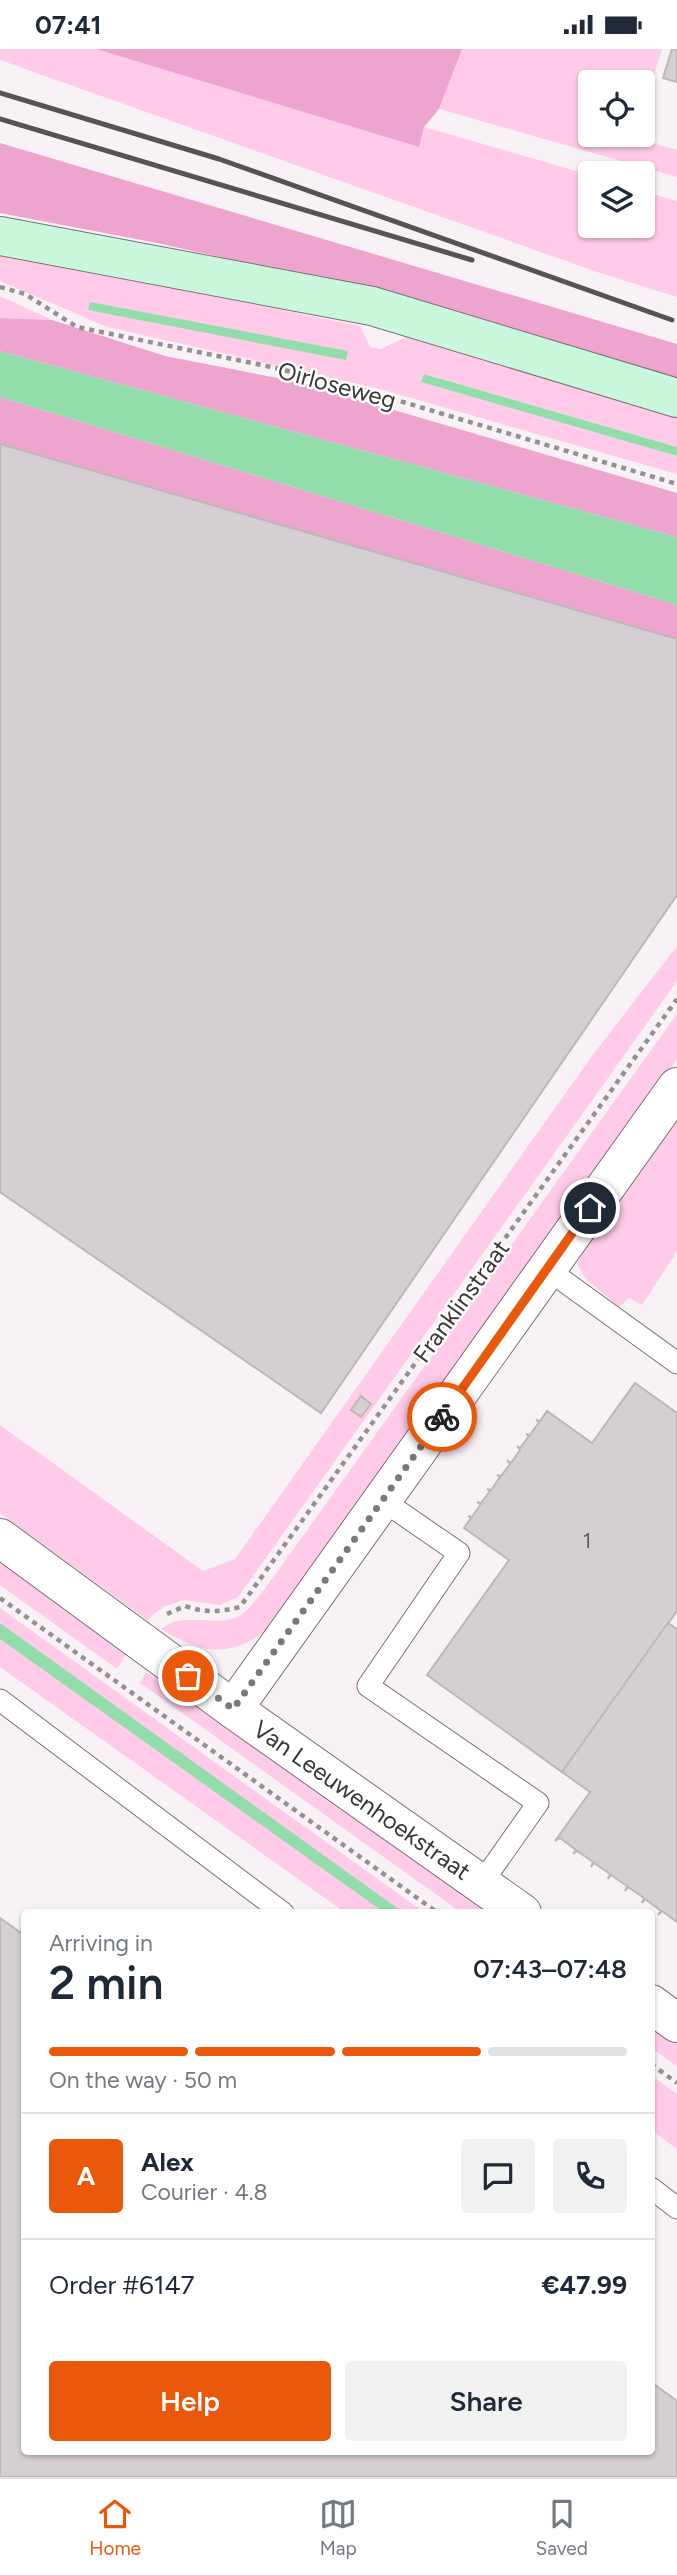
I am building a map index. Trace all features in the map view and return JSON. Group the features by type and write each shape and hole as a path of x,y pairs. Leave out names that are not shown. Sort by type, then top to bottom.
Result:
{"street":[{"path":"0,236 372,306 677,398"},
{"name":"Franklinstraat","path":"233,1709 677,1087"},
{"name":"Van Leeuwenhoekstraat","path":"0,1538 233,1709 516,1909"},
{"path":"655,2007 677,2022"}],"lane":[{"path":"547,1269 677,1363"},
{"path":"382,1500 459,1553 368,1686 538,1803 481,1884"},
{"path":"0,1700 278,1909"},
{"path":"655,2191 677,2208"}],"path":[{"name":"Oirloseweg","path":"0,287 25,295 78,327 276,368 351,387 677,484"},
{"name":"Franklinstraat","path":"119,1683 143,1643 168,1613 185,1606 202,1612 240,1607 677,999"},
{"name":"Van Leeuwenhoekstraat","path":"0,1598 432,1909"},
{"path":"655,2067 677,2083"}],"shaded area":[{"path":"0,49 96,49 419,147 424,127 578,172 578,238 655,238 655,195 677,201 677,297 597,272 0,60"},
{"path":"96,49 462,49 439,109 424,127 419,147"},
{"path":"462,49 662,49 655,71 578,70 578,147 655,147 655,144 677,150 677,177 655,171 655,161 621,161 439,109"},
{"path":"0,143 677,344 677,378 404,298 157,243 0,213"},
{"path":"0,252 360,326 370,347 381,349 408,336 677,413 677,447 425,374 421,382 677,456 677,474 380,389 107,327 0,281"},
{"path":"0,296 52,320 0,318"},
{"path":"90,302 348,351 346,360 88,310"},
{"path":"0,318 52,320 165,356 298,382 677,493 677,537 0,351"},
{"path":"0,351 677,537 677,605 0,397"},
{"path":"424,374 677,447 677,456 421,382"},
{"path":"0,397 677,605 677,665 0,470"},
{"path":"677,946 677,981 238,1597 220,1605 184,1600 163,1607 147,1620 0,1513 0,1425 203,1571 235,1559 592,1056"},
{"path":"677,1014 677,1060 280,1620 250,1641 222,1649 194,1645 161,1629 182,1620 215,1621 236,1618 254,1602"},
{"path":"677,1116 677,1251 642,1305 629,1298 619,1307 586,1279 577,1264 588,1242"},
{"path":"0,1560 127,1653 117,1669 0,1585"},
{"path":"0,1608 419,1909 340,1909 0,1667"},
{"path":"0,1623 398,1909 379,1909 0,1639"},
{"path":"146,1672 485,1909 456,1909 140,1683"},
{"path":"655,2028 677,2043 677,2066 655,2051"},
{"path":"655,2078 677,2094 677,2149 655,2133"}],"building":[{"path":"672,49 677,49 677,82 663,78"},
{"path":"0,444 677,639 677,895 321,1413 0,1192"},
{"path":"635,1383 677,1413 677,1611 562,1772 427,1675 509,1560 464,1528 471,1518 468,1516 472,1517 481,1504 477,1502 481,1503 490,1491 487,1489 491,1490 500,1477 497,1475 501,1476 510,1464 507,1460 511,1463 520,1450 517,1446 520,1448 529,1436 526,1434 530,1435 539,1422 536,1420 540,1421 547,1411 592,1443"},
{"path":"361,1396 371,1404 361,1417 351,1410"},
{"path":"668,1623 677,1629 677,1922 662,1911 658,1915 661,1911 645,1899 642,1903 644,1898 628,1887 625,1891 627,1886 611,1875 608,1879 610,1874 594,1863 591,1867 593,1862 577,1851 573,1854 576,1850 560,1838 555,1841 590,1792 562,1772"},
{"path":"0,1918 21,1933 21,2455 655,2455 655,2385 677,2401 677,2477 0,2477"}],"railway":[{"path":"0,93 219,159 672,320"},
{"path":"0,119 472,260"}],"way so far":[{"path":"188,1676 233,1709 442,1417"}],"route":[{"path":"442,1417 590,1208"}]}
